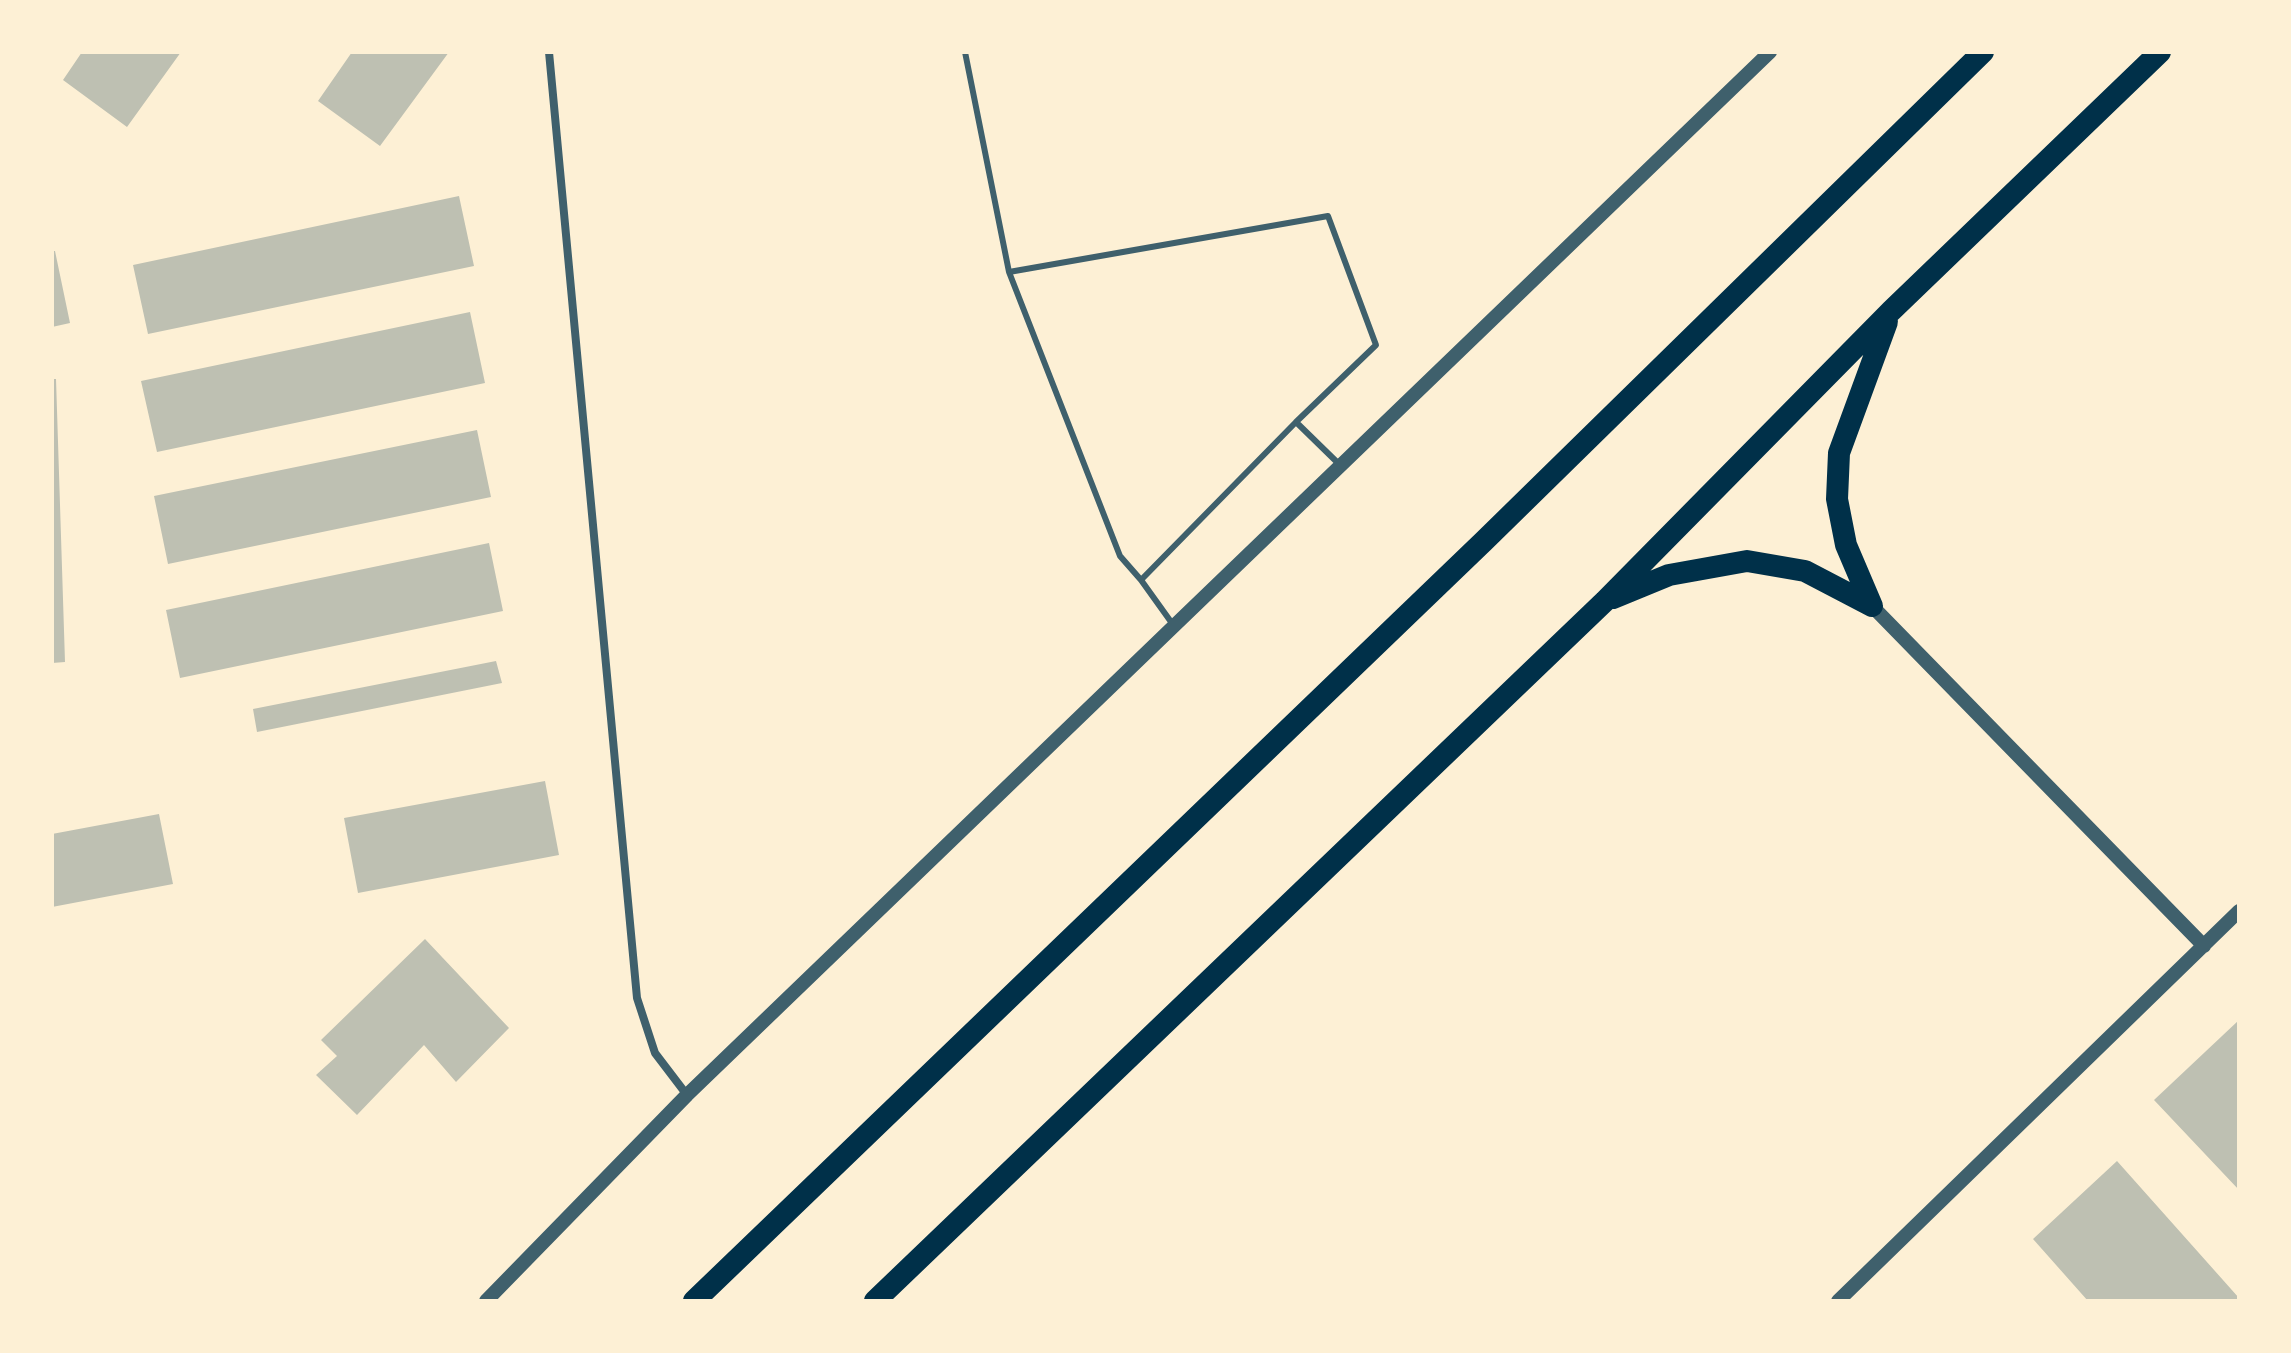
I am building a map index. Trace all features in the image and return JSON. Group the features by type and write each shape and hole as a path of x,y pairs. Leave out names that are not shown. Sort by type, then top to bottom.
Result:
{"highway":[{"path":"694,1301 1484,541 1983,52"},
{"path":"875,1301 1605,601 1891,311 2160,52"},
{"path":"1872,606 1846,545 1837,499 1839,453 1891,311"},
{"path":"1605,601 1669,575 1747,561 1805,571 1872,606"}],"street":[{"path":"549,52 637,998 655,1053 687,1095"},
{"path":"486,1301 687,1095 1770,52"},
{"path":"1872,606 2204,946"},
{"path":"1838,1301 2239,911"}],"lane":[{"path":"965,52 1009,272 1120,556 1175,627"},
{"path":"1009,272 1328,216 1376,345 1141,580"},
{"path":"1296,422 1341,466"}],"building":[{"path":"82,52 181,52 127,127 63,80"},
{"path":"352,52 449,52 380,146 318,101"},
{"path":"459,196 474,266 148,334 133,265"},
{"path":"52,251 55,251 70,323 52,327"},
{"path":"470,312 485,383 157,452 141,381"},
{"path":"52,379 56,379 65,662 52,663"},
{"path":"477,430 491,497 168,564 154,496"},
{"path":"489,543 503,611 180,678 166,610"},
{"path":"496,661 502,683 257,732 253,709"},
{"path":"545,781 559,855 358,893 344,818"},
{"path":"159,814 173,884 52,907 52,834"},
{"path":"425,939 509,1028 456,1082 424,1045 357,1115 316,1075 337,1056 321,1040"},
{"path":"2239,1020 2239,1190 2154,1100"},
{"path":"2117,1161 2239,1301 2088,1301 2033,1239"}]}
